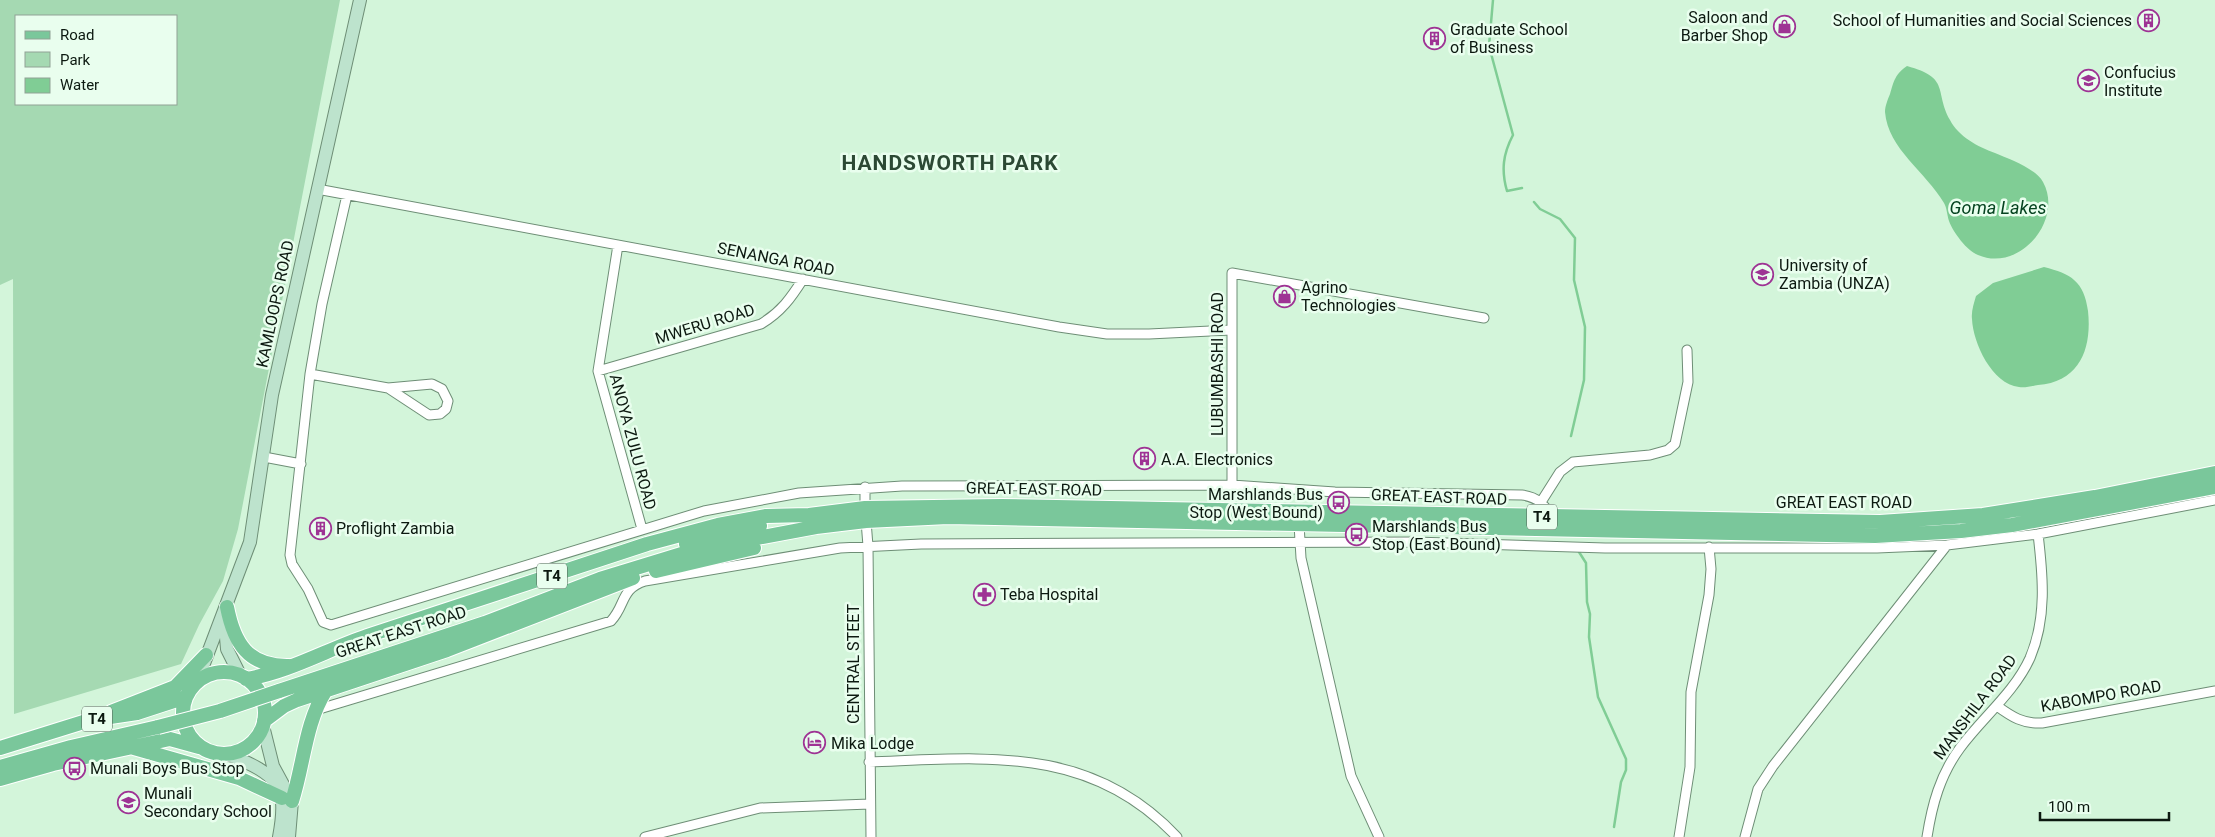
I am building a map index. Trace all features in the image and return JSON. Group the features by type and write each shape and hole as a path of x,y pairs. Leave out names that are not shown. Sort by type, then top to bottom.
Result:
{"main road":[{"name":"KAMLOOPS ROAD","path":"197,682 250,542 272,395 360,0"},
{"name":"GREAT EAST ROAD","path":"0,757 64,740 220,711 278,688 485,623 600,579 698,550 811,522 866,515 1000,506 1880,522 1941,519 2027,508 2215,473"},
{"name":"GREAT EAST ROAD","path":"866,515 1865,536 1961,532 2040,522 2215,487"},
{"name":"GREAT EAST ROAD","path":"243,677 273,674 367,636 666,539 766,516 811,522"},
{"name":"GREAT EAST ROAD","path":"264,724 284,706 326,690 447,650 642,574 772,543 811,522"},
{"name":"KAMLOOPS ROAD","path":"225,610 227,649 243,677"},
{"path":"225,610 236,638 252,657 276,666 301,663"},
{"path":"90,720 175,687 206,655"},
{"path":"264,724 254,742 247,748 230,755 220,755 200,747 188,733 185,725 186,697 204,676 222,672 243,677 260,693 264,702 264,724 273,766 289,802 289,837"},
{"path":"279,837 316,710 326,690"},
{"name":"T4","path":"0,748 90,720 137,713 186,697"},
{"name":"GREAT EAST ROAD","path":"0,767 157,724"},
{"name":"T4","path":"0,779 53,764 170,739 200,747"},
{"path":"131,748 239,778 289,802"},
{"path":"230,755 265,771 289,802"}],"street":[{"name":"SENANGA ROAD","path":"317,189 1107,334 1231,330"},
{"path":"347,195 322,304 310,374 290,555 292,564 308,589 323,622 331,625 642,529 747,502 799,493 865,487 1232,485 1335,492 1522,495 1533,496 1541,502 1553,517"},
{"name":"ANOYA ZULU ROAD","path":"618,245 598,371 642,529"},
{"name":"LUBUMBASHI ROAD","path":"1232,485 1232,273 1484,318"},
{"name":"MWERU ROAD","path":"598,371 762,324 776,315 787,304 802,279"},
{"path":"1541,502 1560,472 1573,462 1650,455 1668,450 1675,444 1688,382 1687,350"},
{"path":"310,374 388,388 432,384 446,394 448,401 446,409 440,414 430,415 388,388"},
{"path":"264,457 301,464"},
{"name":"CENTRAL STEET","path":"865,487 868,546 870,837"},
{"path":"316,710 611,621 617,614 627,590 634,584 644,581 787,556 868,546 930,544 1415,542 1605,548 1708,546 1877,548 1947,545 2038,534 2215,500"},
{"path":"1299,524 1299,542 1351,776 1379,837"},
{"name":"MANSHILA ROAD","path":"1927,837 1931,811 1942,777 1960,748 1996,706 2026,665 2037,637 2042,614 2043,588 2038,534"},
{"path":"1745,837 1749,816 1758,788 1773,766 1947,545"},
{"path":"1679,837 1690,768 1691,692 1709,595 1711,569 1708,546"},
{"name":"KABOMPO ROAD","path":"1996,706 2017,720 2028,724 2215,691"},
{"path":"869,762 1013,760 1055,766 1096,778 1127,794 1157,815 1177,837"},
{"path":"645,837 760,808 870,804"}],"green space":[{"path":"0,0 340,0 238,529 223,581 199,625 181,664 14,714 13,279 0,285"}],"water":[{"name":"Goma Lakes","path":"1907,66 1930,75 1936,81 1945,110 1954,126 1963,136 1982,148 2028,168 2043,182 2048,197 2047,212 2042,227 2034,240 2022,250 2008,257 1993,259 1978,255 1969,250 1949,221 1945,205 1928,181 1900,149 1888,125 1885,112 1896,78"},
{"path":"2044,267 2069,276 2075,280 2083,292 2088,311 2088,338 2080,361 2064,377 2052,382 2019,387 2009,384 2000,378 1986,361 1973,329 1973,308 1976,296 1993,283"}],"waterway":[{"path":"1493,0 1489,46 1513,135 1505,156 1504,176 1507,191 1522,188"},
{"path":"1534,202 1540,209 1560,219 1575,238 1574,280 1585,327 1584,380 1571,436"},
{"path":"1579,552 1586,563 1587,602 1590,614 1589,637 1598,697 1626,759 1626,770 1621,782 1614,827"}],"place":[{"name":"School of Humanities and Social Sciences","path":"2148,20"},
{"name":"Saloon and Barber Shop","path":"1784,26"},
{"name":"Graduate School of Business","path":"1434,38"},
{"name":"Confucius Institute","path":"2088,81"},
{"name":"University of Zambia (UNZA)","path":"1763,274"},
{"name":"Agrino Technologies","path":"1285,296"},
{"name":"A.A. Electronics","path":"1145,459"},
{"name":"Marshlands Bus Stop (West Bound)","path":"1339,503"},
{"name":"Proflight Zambia","path":"320,528"},
{"name":"Marshlands Bus Stop (East Bound)","path":"1356,535"},
{"name":"Teba Hospital","path":"984,594"},
{"name":"Mika Lodge","path":"815,743"},
{"name":"Munali Boys Bus Stop","path":"74,768"},
{"name":"Munali Secondary School","path":"128,802"}],"district":[{"name":"HANDSWORTH PARK","path":"950,163"}]}
